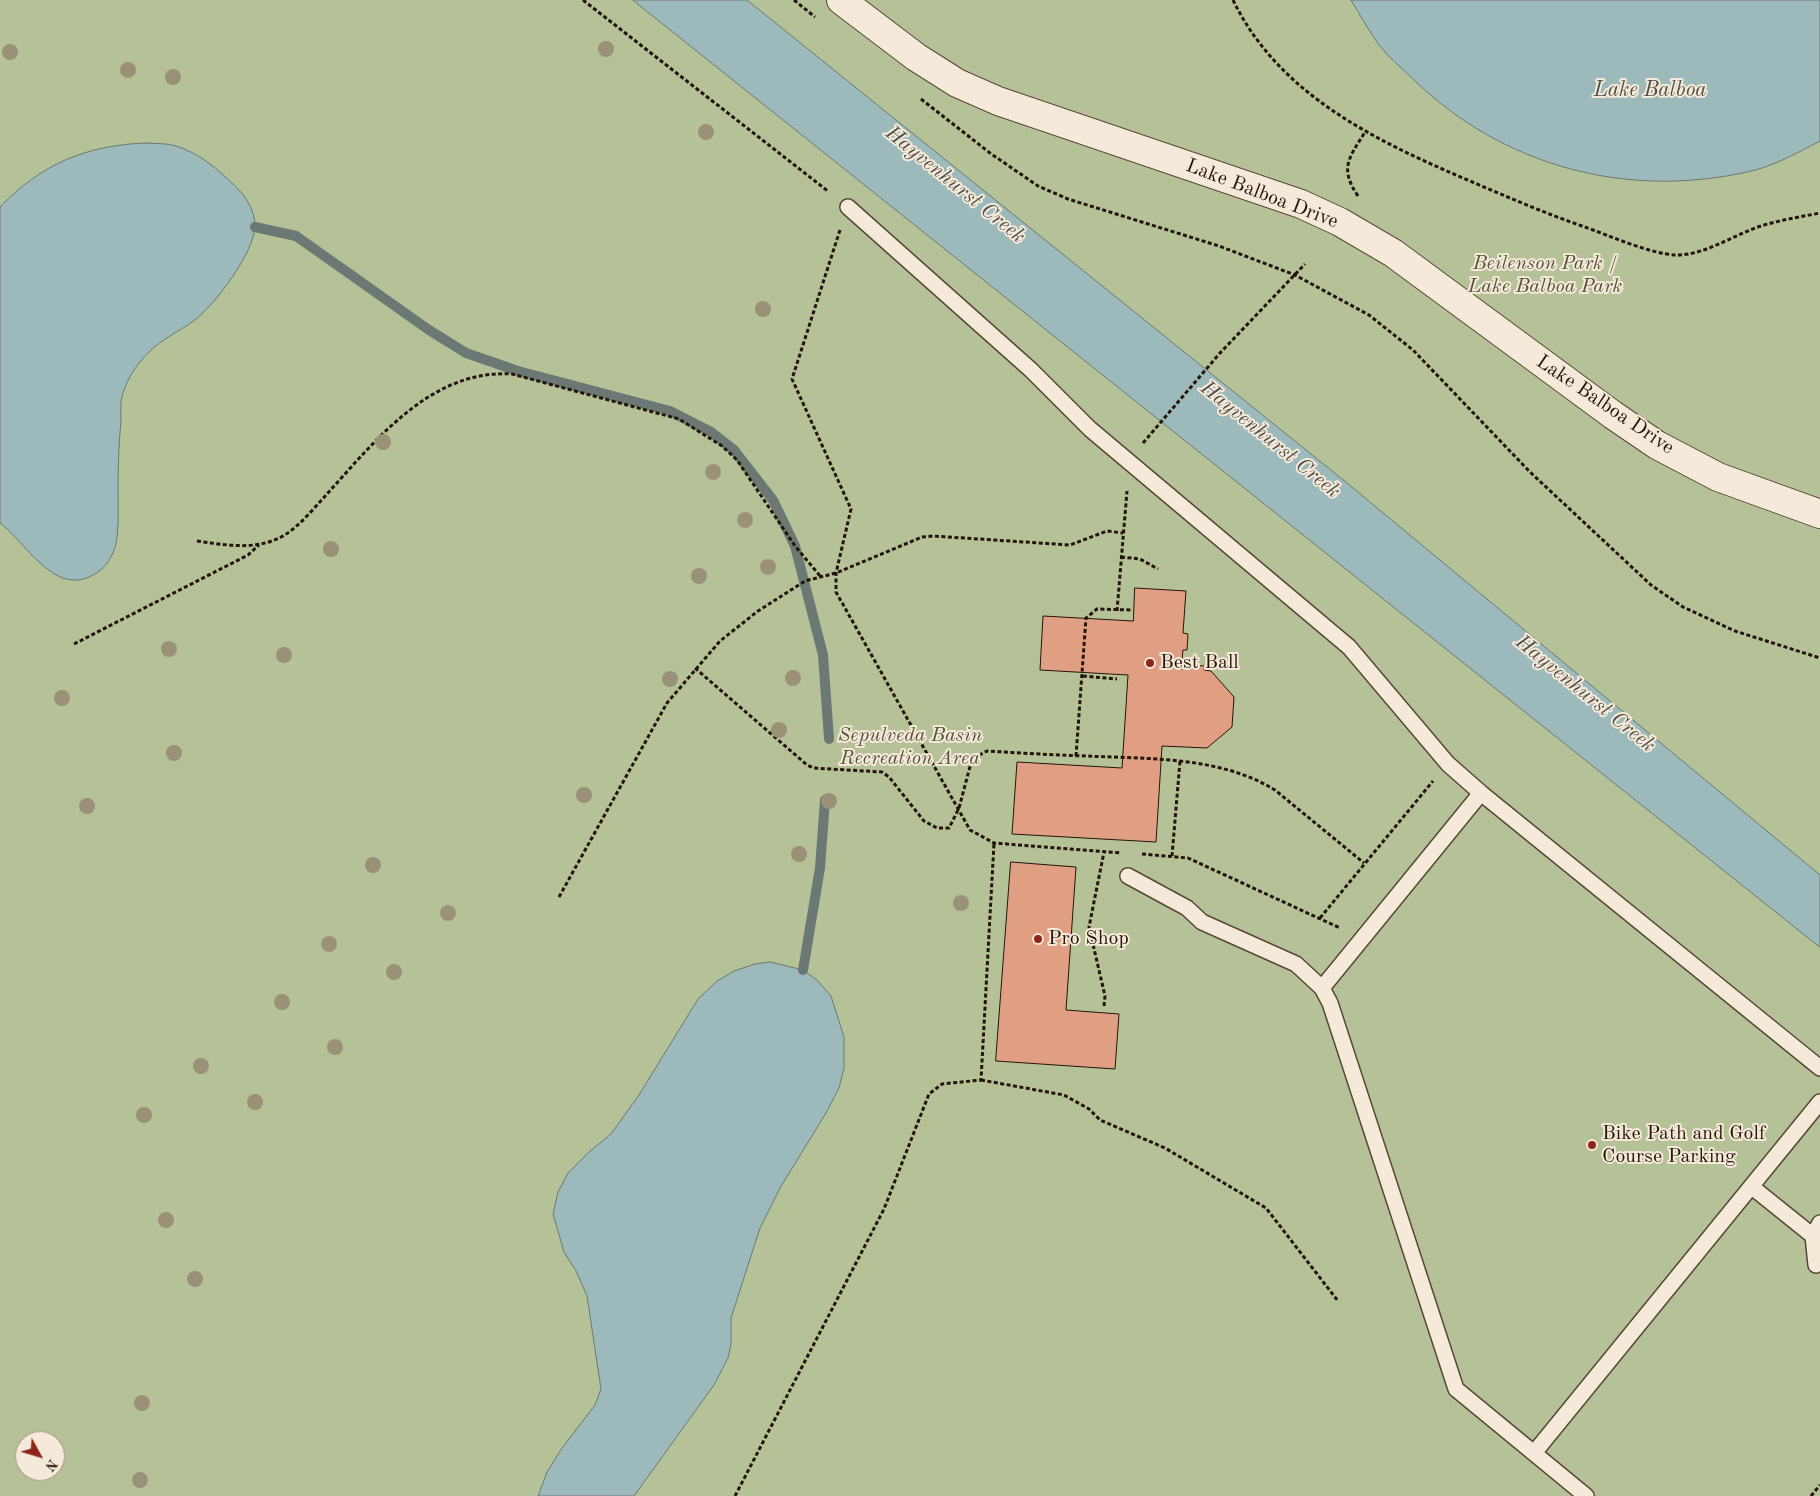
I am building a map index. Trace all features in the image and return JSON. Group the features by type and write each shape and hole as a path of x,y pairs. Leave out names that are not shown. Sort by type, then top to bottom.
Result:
{"street":[{"name":"Lake Balboa Drive","path":"840,0 916,58 957,83 998,101 1301,204 1340,222 1393,253 1613,415 1657,444 1718,477 1820,514"}],"lane":[{"path":"848,207 1031,370 1090,428 1348,647 1448,764 1481,794 1820,1068"},
{"path":"1322,988 1481,794"},
{"path":"1128,876 1187,908 1202,922 1296,964 1322,988 1332,1011 1456,1389 1586,1496"},
{"path":"1534,1454 1820,1102"},
{"path":"1752,1187 1817,1230 1816,1265"}],"path":[{"path":"583,0 848,207 792,379 851,509 836,573 836,592 938,775 959,808"},
{"path":"794,0 818,18"},
{"path":"1233,0 1257,40 1282,70 1312,97 1365,132 1533,209 1652,250 1673,255 1695,254 1760,226 1820,213"},
{"path":"920,98 990,153 1038,186 1068,199 1219,246 1296,274 1369,314 1413,350 1530,472 1658,591 1683,608 1735,631 1820,658"},
{"path":"1365,132 1348,161 1346,171 1351,186 1358,196 1366,202"},
{"path":"1117,611 1127,492 1133,464 1142,445 1155,427 1220,353 1305,264"},
{"path":"197,541 236,547 260,544 283,536 301,522 390,426 415,405 460,381 493,373 503,373 679,419 695,427 722,446 737,460 795,546 822,577"},
{"path":"559,896 666,703 720,641 758,611 805,582 836,573 922,537 933,536 1070,545 1107,531 1123,533"},
{"path":"74,644 248,555 260,544"},
{"path":"1121,557 1140,559 1158,570"},
{"path":"1076,756 1086,618 1097,609 1133,610"},
{"path":"695,668 807,764 814,768 882,772 890,777 924,821 937,828 949,828 959,808 972,759 987,751 1180,762 1230,770 1260,781 1275,790 1364,864"},
{"path":"1083,676 1117,679"},
{"path":"1172,856 1180,762"},
{"path":"1320,918 1448,764"},
{"path":"981,1080 994,843"},
{"path":"1104,852 1089,927 1105,996 1104,1006"},
{"path":"735,1496 884,1210 930,1094 942,1084 981,1080 1064,1095 1089,1109 1100,1120 1165,1148 1266,1208 1338,1301"},
{"path":"1811,1496 1820,1485"}],"green space":[{"name":"Sepulveda Basin Recreation Area","path":"0,0 1820,0 1820,1496 0,1496"}],"water":[{"name":"Hayvenhurst Creek","path":"633,0 747,0 1347,483 1820,875 1820,947"},
{"name":"Lake Balboa","path":"1351,0 1820,0 1820,141 1766,167 1702,179 1656,181 1612,177 1569,168 1527,154 1487,134 1449,110 1383,50"},
{"path":"146,143 176,146 193,153 215,168 243,194 252,209 255,226 253,237 241,263 213,302 195,320 154,347 130,376 121,403 118,525 115,547 109,561 98,572 83,579 69,580 56,575 44,566 0,523 0,207 32,179 66,160 104,148"},
{"path":"770,962 803,970 817,980 831,996 844,1037 844,1068 839,1088 826,1113 780,1188 760,1228 731,1318 731,1344 728,1358 714,1385 634,1496 538,1496 547,1472 562,1448 595,1405 601,1389 587,1296 576,1271 564,1252 553,1214 558,1192 568,1173 611,1134 639,1095 698,999 717,981 734,971 755,964"}],"building":[{"path":"1135,588 1186,591 1183,633 1188,634 1187,650 1183,650 1181,669 1188,669 1188,665 1204,666 1204,670 1211,671 1234,697 1232,727 1207,748 1162,746 1156,842 1012,834 1017,762 1122,768 1128,675 1040,670 1043,616 1133,621"},
{"name":"Pro Shop","path":"1011,862 1076,867 1066,1010 1119,1014 1115,1069 996,1061"}],"waterway":[{"path":"255,227 296,236 429,330 466,353 518,371 670,411 711,432 734,450 773,500 795,546 823,655 829,739"},
{"path":"803,970 820,868 825,800"}],"place":[{"name":"Best Ball","path":"1150,663"},
{"name":"Pro Shop","path":"1038,939"},
{"name":"Bike Path and Golf Course Parking","path":"1592,1145"}],"park label":[{"name":"Beilenson Park / Lake Balboa Park","path":"1545,276"}]}
